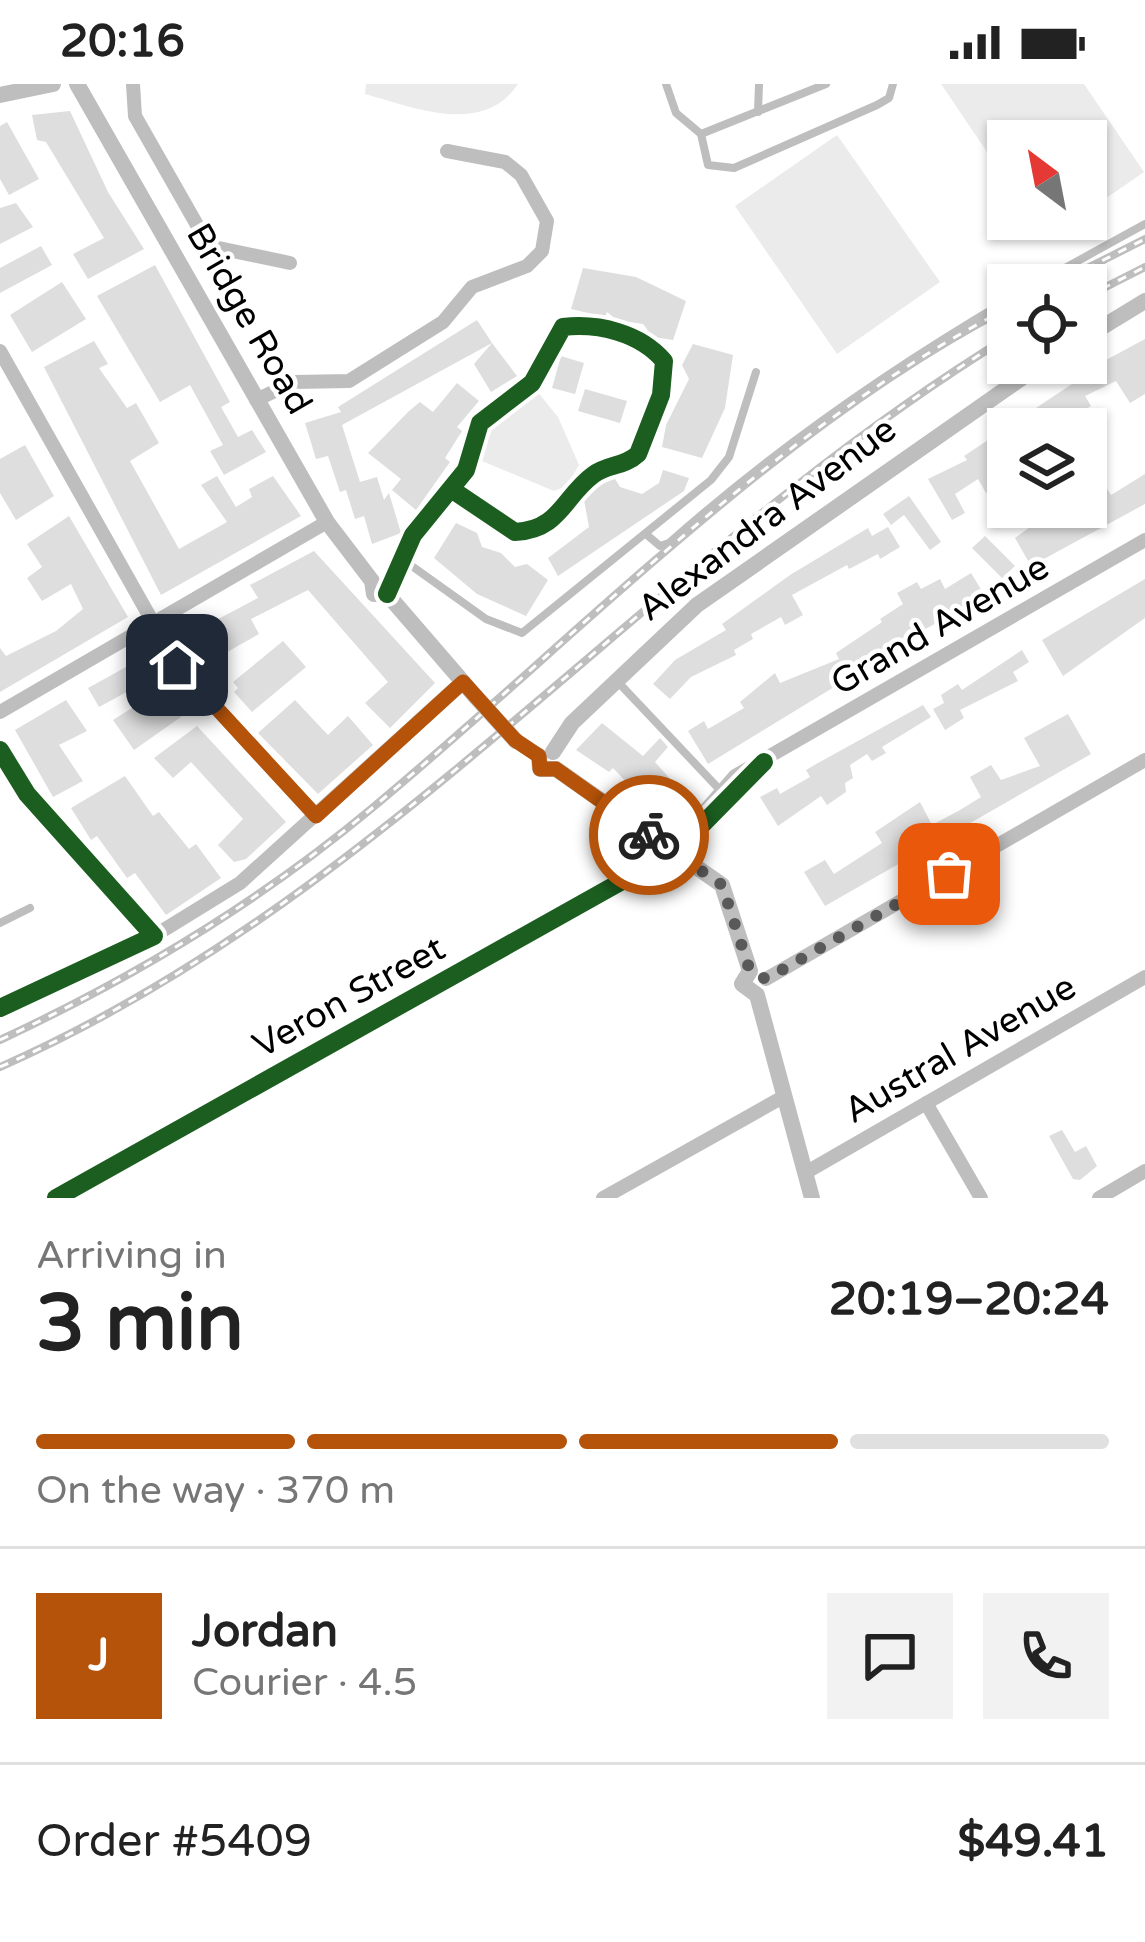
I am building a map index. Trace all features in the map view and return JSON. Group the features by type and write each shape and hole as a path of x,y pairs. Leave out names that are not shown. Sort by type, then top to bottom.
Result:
{"street":[{"path":"4,93 53,84"},
{"name":"Bridge Road","path":"77,84 327,522 515,740 549,759 722,885 758,982 783,1097 812,1198"},
{"path":"133,84 135,116 209,246 290,263"},
{"path":"256,400 294,382 349,381 443,322 472,287 527,266 542,251 547,221 521,175 506,162 447,151"},
{"path":"1107,324 1145,301"},
{"path":"383,585 413,535 473,455 480,423 532,383 562,327 615,331 654,349 664,361 661,395 638,454 595,473 552,518 515,532 451,489"},
{"path":"0,351 194,686 316,816"},
{"name":"Alexandra Avenue","path":"549,759 572,723 714,592 1013,384"},
{"path":"0,712 327,522"},
{"name":"Grand Avenue","path":"672,849 720,790 1145,540"},
{"path":"0,1008 154,936 240,883 469,689"},
{"path":"0,750 27,794 154,936"},
{"path":"758,982 1145,760"},
{"name":"Grand Avenue","path":"672,849 764,762"},
{"name":"Veron Street","path":"56,1198 672,849"},
{"name":"Austral Avenue","path":"805,1173 1145,977"},
{"path":"603,1198 783,1097"},
{"path":"926,1103 980,1198"},
{"path":"1100,1198 1145,1172"}],"lane":[{"path":"666,84 676,113 701,134 708,165 734,167 877,106 889,98 893,84"},
{"path":"758,113 759,84"},
{"path":"701,134 826,84"},
{"path":"1072,264 1145,224"},
{"path":"647,535 660,546 668,543 760,463 987,312"},
{"path":"402,559 486,619 522,633 711,480 729,458 756,372"},
{"path":"616,680 720,790"},
{"path":"0,923 30,908"}],"shaded area":[{"path":"366,84 518,84 486,110 446,114 365,94"},
{"path":"941,84 1084,84 1144,172 1107,198 1107,120 987,120 987,152"},
{"path":"837,135 940,282 837,354 735,206"},
{"path":"536,390 558,417 579,465 567,486 554,491 482,461 488,436 499,418"}],"building":[{"path":"70,111 108,192 144,249 88,279 73,254 104,238 46,142 37,140 32,115"},
{"path":"7,122 39,179 9,195 0,179 0,126"},
{"path":"16,203 33,227 0,244 0,208"},
{"path":"41,246 52,265 0,293 0,268"},
{"path":"155,265 230,402 221,407 238,437 252,430 266,452 224,475 210,451 223,445 190,385 160,402 97,296"},
{"path":"583,268 636,277 686,301 673,340 653,337 643,324 617,320 607,312 605,317 571,309"},
{"path":"62,282 86,319 32,352 10,315"},
{"path":"477,320 492,343 342,425 360,482 377,477 384,500 389,493 401,533 372,544 364,516 355,519 346,490 340,492 328,456 316,459 305,423 341,412 338,407"},
{"path":"1145,339 1145,394 1130,403 1116,381 1085,396 1088,408 1036,408 1072,384 1107,384 1107,360"},
{"path":"94,341 108,364 99,368 127,408 136,403 159,443 130,461 179,549 227,522 201,485 217,476 236,507 252,497 249,489 273,476 301,516 161,595 44,367"},
{"path":"492,343 517,376 491,392 474,364"},
{"path":"693,344 733,355 725,408 702,458 662,447 666,425 689,379 682,365"},
{"path":"561,356 584,363 575,394 552,388"},
{"path":"457,383 479,401 457,427 462,431 445,458 450,462 416,510 392,490 401,479 368,453 420,402 433,412"},
{"path":"585,389 627,401 620,423 578,411"},
{"path":"987,441 987,492 978,479 955,494 965,513 952,520 928,479 967,460 964,456"},
{"path":"25,445 54,496 16,520 0,493 0,459"},
{"path":"663,470 689,478 684,491 558,576 548,558 589,527 584,500 591,491 614,477 620,487 642,494 659,483"},
{"path":"1145,474 1145,504 1107,525 1107,489 1111,495"},
{"path":"909,496 941,542 930,550 904,515 891,525 883,514"},
{"path":"69,516 128,617 0,692 0,648 6,656 56,631 83,609 71,584 42,601 27,578 42,567 27,544"},
{"path":"456,523 477,533 482,547 501,553 515,567 527,564 548,580 526,616 477,594 434,558"},
{"path":"888,527 900,547 880,559 878,554 849,569 847,565 792,595 803,615 785,625 781,617 751,634 753,639 734,650 736,655 691,677 670,699 653,684 675,660 726,630 722,624 790,575 868,528 872,536"},
{"path":"1029,528 1101,528 1031,566 1015,538"},
{"path":"985,536 1015,566 1002,578 972,548"},
{"path":"314,551 435,683 390,728 365,703 388,682 308,590 251,619 259,634 206,664 188,635 258,598 250,585"},
{"path":"971,573 985,596 841,676 844,681 708,764 688,731 704,721 708,729 744,708 740,702 775,673 780,683 839,659 836,653 903,604 897,593 917,582 921,589 940,579 945,589"},
{"path":"1145,579 1145,618 1063,676 1042,640"},
{"path":"283,641 306,667 252,712 234,692 238,688 233,682"},
{"path":"1022,650 1029,662 1013,672 1018,681 960,710 964,718 945,730 933,709 944,703 941,695 958,684 962,690"},
{"path":"146,656 158,675 99,707 88,688"},
{"path":"164,688 185,714 134,750 113,720"},
{"path":"66,700 87,731 59,745 83,781 53,797 15,730"},
{"path":"295,700 328,735 348,716 373,745 318,794 258,733"},
{"path":"923,705 931,717 882,747 886,753 872,761 867,754 850,765 853,778 845,783 846,792 827,805 821,796 778,826 760,797 777,788 780,794 810,777 806,770"},
{"path":"1068,714 1091,754 825,906 804,872 825,860 834,874 882,843 875,832 920,802 932,825 960,810 981,797 970,777 991,765 1001,780 1040,766 1024,738"},
{"path":"602,723 643,756 660,738 668,747 655,762 691,802 668,826 613,768 609,772 576,750"},
{"path":"197,726 286,822 246,859 234,862 218,845 243,819 191,762 173,778 154,758"},
{"path":"125,776 153,816 159,812 189,849 196,844 221,878 166,915 135,873 127,878 97,836 91,840 71,808"},
{"path":"1062,1130 1075,1152 1086,1146 1097,1166 1080,1180 1073,1179 1049,1136"}],"railway":[{"path":"1096,264 1145,239"},
{"path":"1107,286 1145,267"},
{"path":"0,1040 146,964 284,876 371,809 757,475 922,357 987,320"},
{"path":"0,1067 140,996 271,912 395,819 754,519 878,424 987,351"}],"cycle path":[{"path":"387,594 413,535 466,470 480,423 532,383 563,327 618,332 643,343 664,361 661,395 638,454 593,475 552,519 515,532 451,489"},
{"path":"0,750 27,794 154,936 0,1008"},
{"path":"56,1198 649,866 692,835 764,762"}],"way so far":[{"path":"649,835 722,885 750,971 766,979 949,874"}],"route":[{"path":"177,665 316,816 463,682 515,740 539,756 540,769 556,769 649,835"}]}
